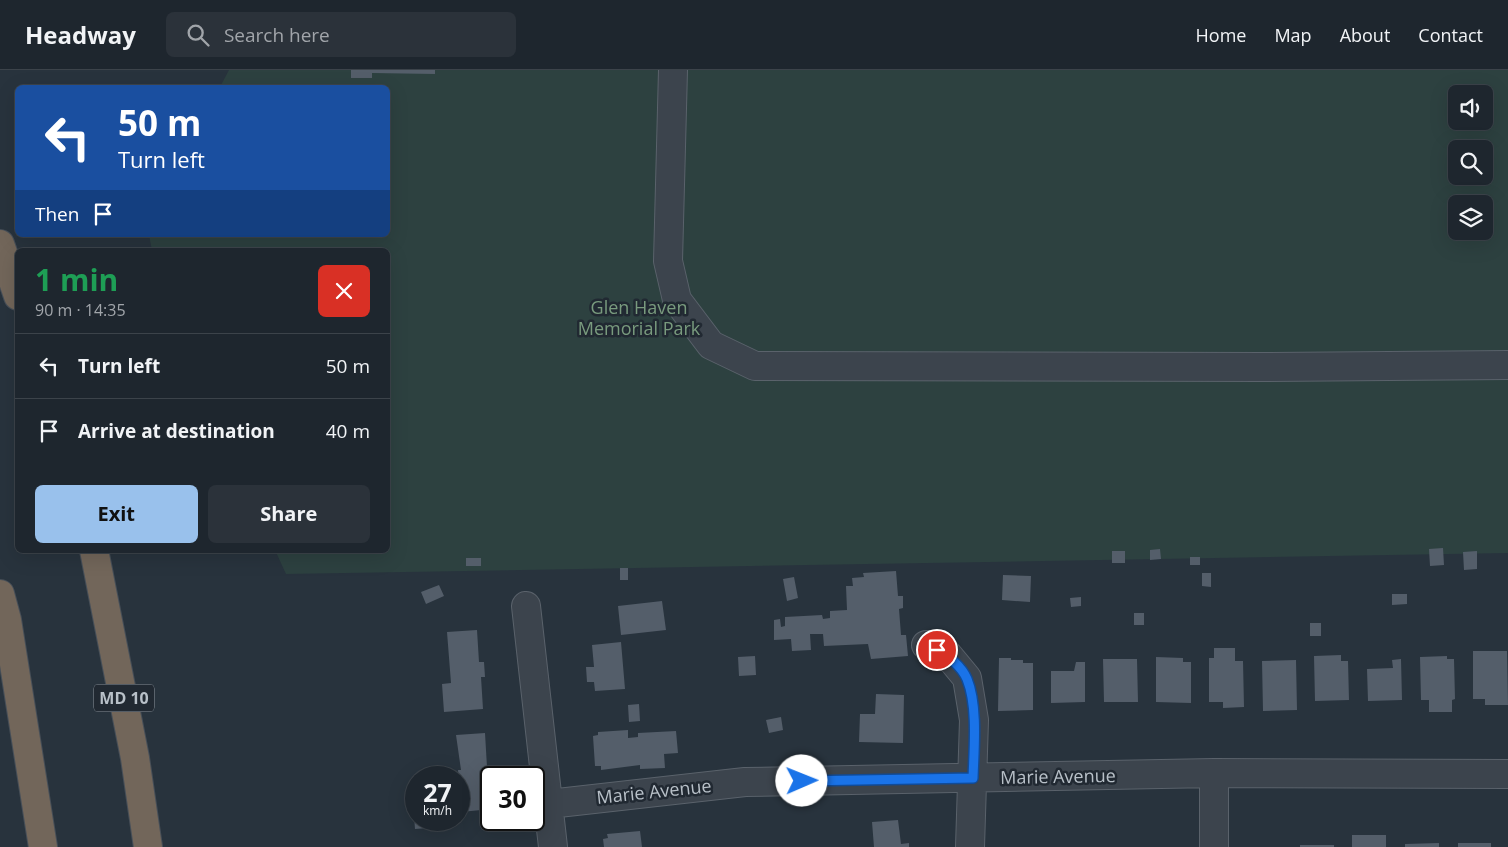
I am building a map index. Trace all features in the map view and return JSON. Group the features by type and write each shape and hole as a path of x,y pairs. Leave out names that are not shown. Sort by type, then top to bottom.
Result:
{"highway":[{"path":"0,244 15,287"},
{"name":"MD 10","path":"95,553 135,758 148,847"},
{"path":"0,594 6,620 43,847"}],"street":[{"path":"674,70 668,260 678,300 711,345 755,366 1266,368 1508,365"},
{"path":"526,606 553,847"},
{"path":"926,645 948,655 967,678 974,720 970,847"},
{"path":"1214,773 1214,847"},
{"name":"Marie Avenue","path":"549,804 745,782 1214,773 1508,774"}],"green space":[{"name":"Glen Haven Memorial Park","path":"229,70 1508,70 1508,553 286,574 276,553 390,553 390,248 152,248 149,237 390,237 390,85 221,85"}],"building":[{"path":"351,70 435,70 435,74 372,73 372,78 351,78"},
{"path":"1443,548 1444,565 1430,566 1429,549"},
{"path":"1160,549 1161,559 1150,560 1150,550"},
{"path":"1112,551 1125,551 1125,563 1112,563"},
{"path":"1477,551 1477,569 1464,570 1463,552"},
{"path":"1190,557 1200,557 1200,565 1190,565"},
{"path":"466,558 481,558 481,566 466,566"},
{"path":"620,568 628,568 628,580 620,580"},
{"path":"896,571 898,596 903,596 903,608 899,609 901,635 906,635 908,656 871,659 868,644 824,646 823,634 810,634 811,650 792,651 791,639 774,640 774,620 780,619 781,627 785,626 785,617 822,615 823,619 830,618 830,611 847,610 846,586 853,586 852,578 864,577 863,573"},
{"path":"1202,573 1211,573 1211,587 1202,586"},
{"path":"1003,575 1031,576 1030,602 1002,600"},
{"path":"794,577 798,598 787,601 783,579"},
{"path":"439,585 444,596 426,604 421,592"},
{"path":"1392,594 1407,594 1407,604 1392,605"},
{"path":"1081,597 1081,606 1071,607 1070,598"},
{"path":"662,601 666,630 621,635 618,606"},
{"path":"1134,613 1144,613 1144,625 1134,625"},
{"path":"1310,623 1321,623 1321,636 1310,636"},
{"path":"477,630 479,662 484,662 485,677 481,677 483,709 444,712 442,684 451,683 447,632"},
{"path":"621,642 625,689 595,691 594,682 587,682 586,667 594,667 592,645"},
{"path":"1214,648 1235,648 1235,661 1243,661 1244,707 1223,708 1223,702 1209,702 1209,658 1214,658"},
{"path":"1473,651 1507,651 1508,705 1485,705 1485,699 1473,699"},
{"path":"1341,655 1341,661 1348,661 1349,700 1315,701 1314,656"},
{"path":"755,656 756,675 739,676 738,657"},
{"path":"1447,656 1447,659 1454,659 1455,699 1452,700 1452,712 1429,712 1429,700 1421,700 1420,657"},
{"path":"1156,657 1183,658 1183,662 1191,662 1191,703 1156,702"},
{"path":"999,658 1011,658 1011,660 1023,660 1023,663 1033,663 1033,710 998,711"},
{"path":"1103,659 1137,659 1138,702 1104,702"},
{"path":"1401,659 1402,700 1368,701 1367,669 1393,668 1392,660"},
{"path":"1296,660 1297,710 1263,711 1262,661"},
{"path":"1076,662 1085,662 1085,702 1051,703 1051,671 1074,671"},
{"path":"876,694 904,695 903,743 859,742 860,714 875,714"},
{"path":"639,704 640,721 629,722 628,705"},
{"path":"781,717 783,730 769,733 766,720"},
{"path":"628,730 628,738 638,737 638,733 676,731 678,753 664,754 665,768 640,769 640,765 601,770 601,766 595,766 593,736 598,735 598,732"},
{"path":"485,733 487,766 480,766 480,810 470,811 470,766 460,766 456,735"},
{"path":"898,820 901,844 909,843 909,847 874,847 872,822"},
{"path":"640,831 642,847 604,847 603,839 608,838 607,834"},
{"path":"1352,835 1386,835 1386,847 1352,847"},
{"path":"1439,843 1439,847 1405,847 1405,844"},
{"path":"1458,843 1491,843 1491,847 1458,847"},
{"path":"1300,845 1334,845 1334,847 1300,847"}],"route":[{"path":"802,781 973,778 974,720 967,678 948,655 937,650"}]}
